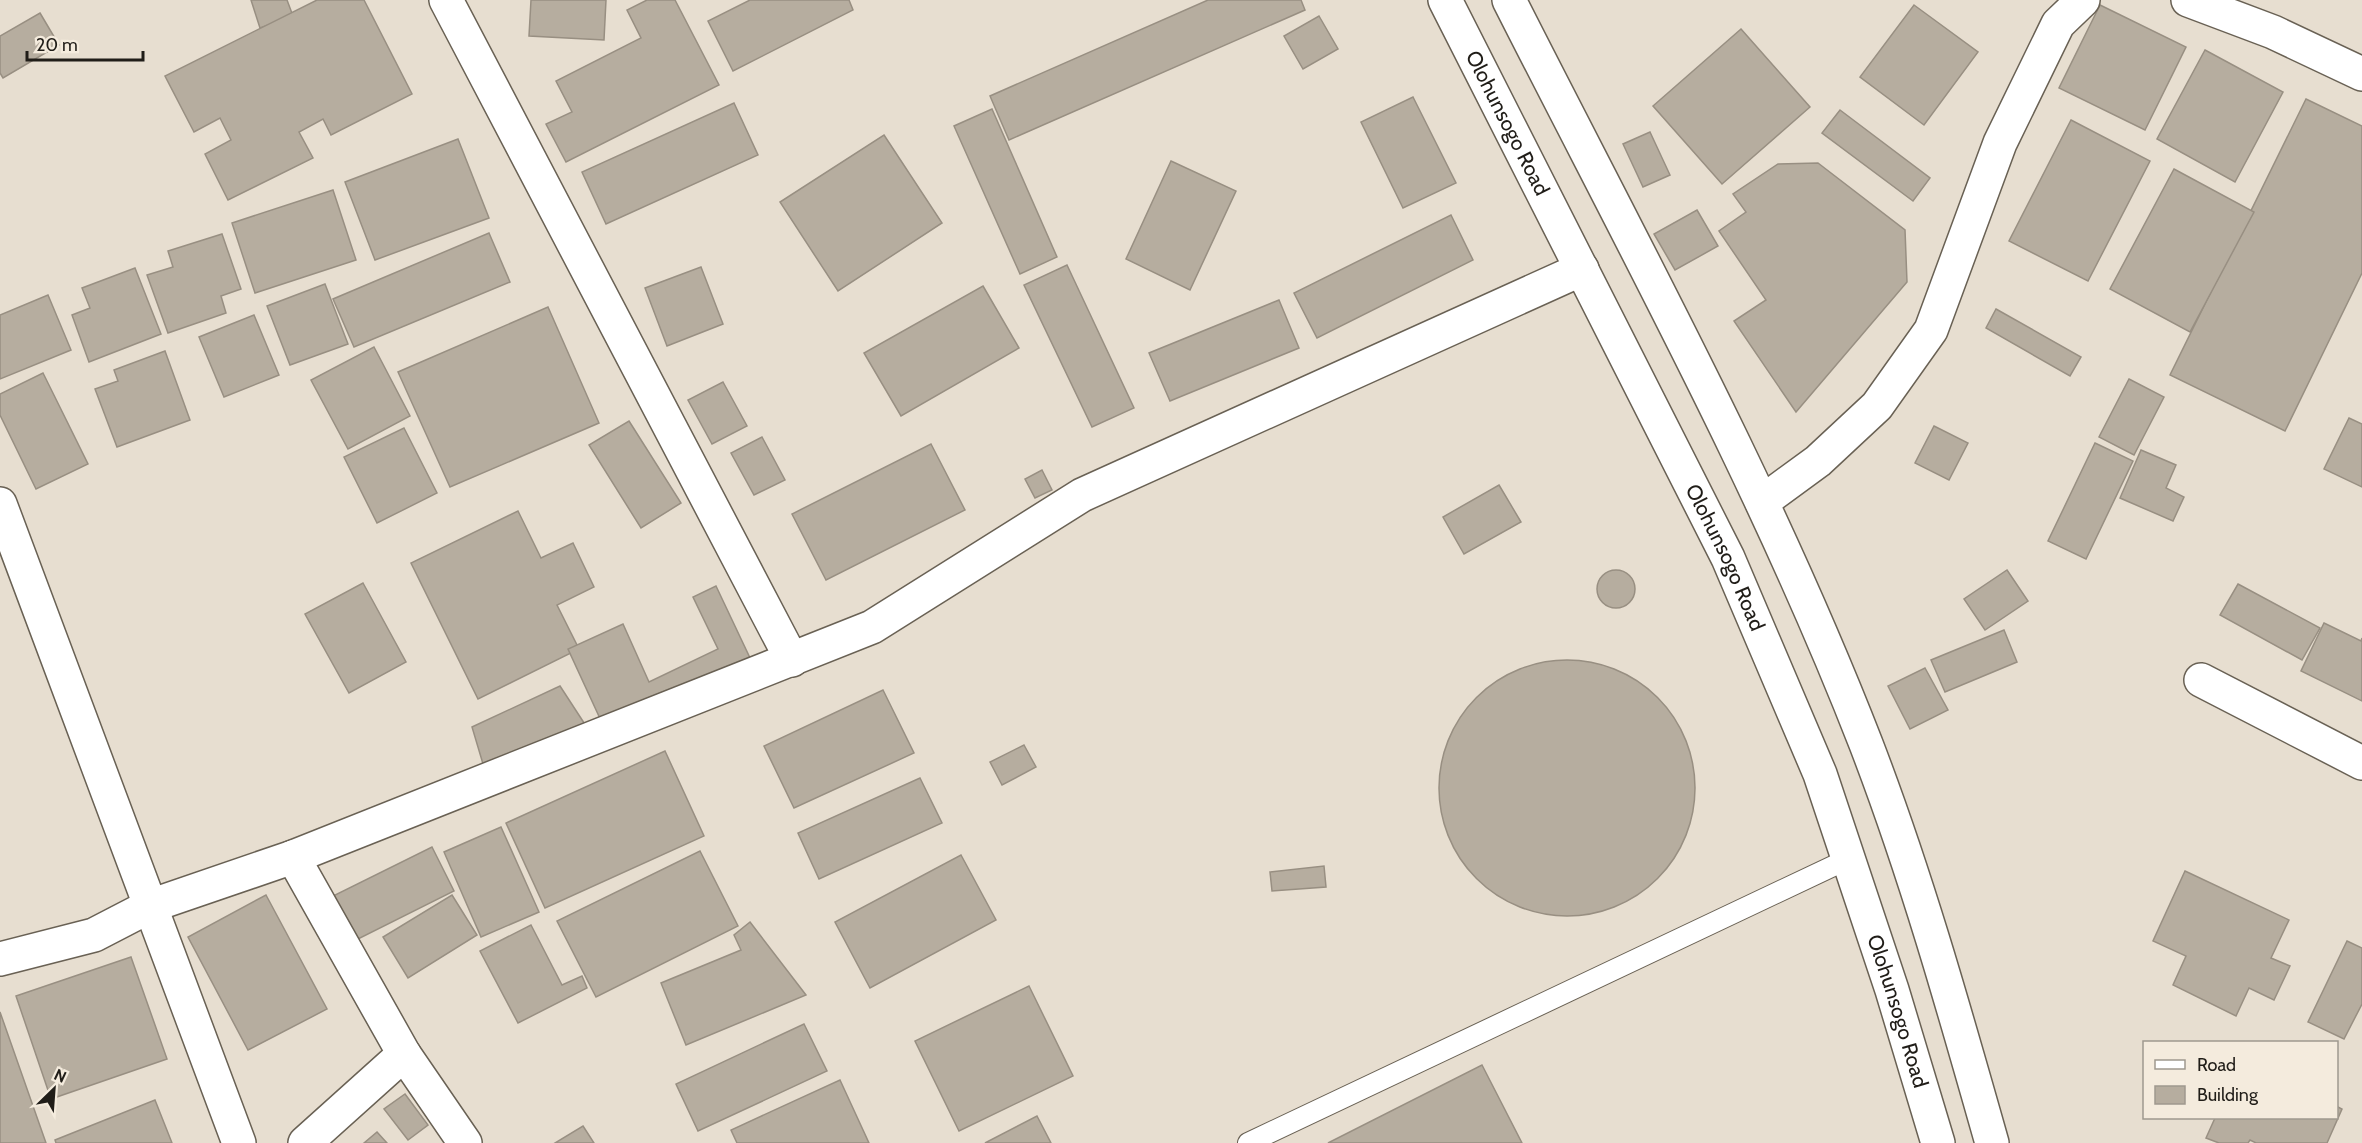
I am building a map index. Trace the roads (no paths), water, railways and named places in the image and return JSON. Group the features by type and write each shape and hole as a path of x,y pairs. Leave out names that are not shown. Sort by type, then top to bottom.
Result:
{"street":[{"path":"446,0 792,660"},
{"name":"Olohunsogo Road","path":"1445,0 1728,558 1820,774 1938,1143"},
{"path":"1509,0 1779,537 1866,745 1940,961 1992,1143"},
{"path":"1762,502 1818,461 1877,406 1931,330 2000,143 2058,24 2083,0"},
{"path":"2188,0 2273,32 2362,74"},
{"path":"0,959 94,935 150,906 293,857 872,627 1082,495 1582,269"},
{"path":"0,504 239,1143"},
{"path":"2201,680 2362,763"},
{"path":"293,857 404,1054 465,1143"},
{"path":"305,1143 404,1054"}],"lane":[{"path":"1248,1143 1848,859"}]}
